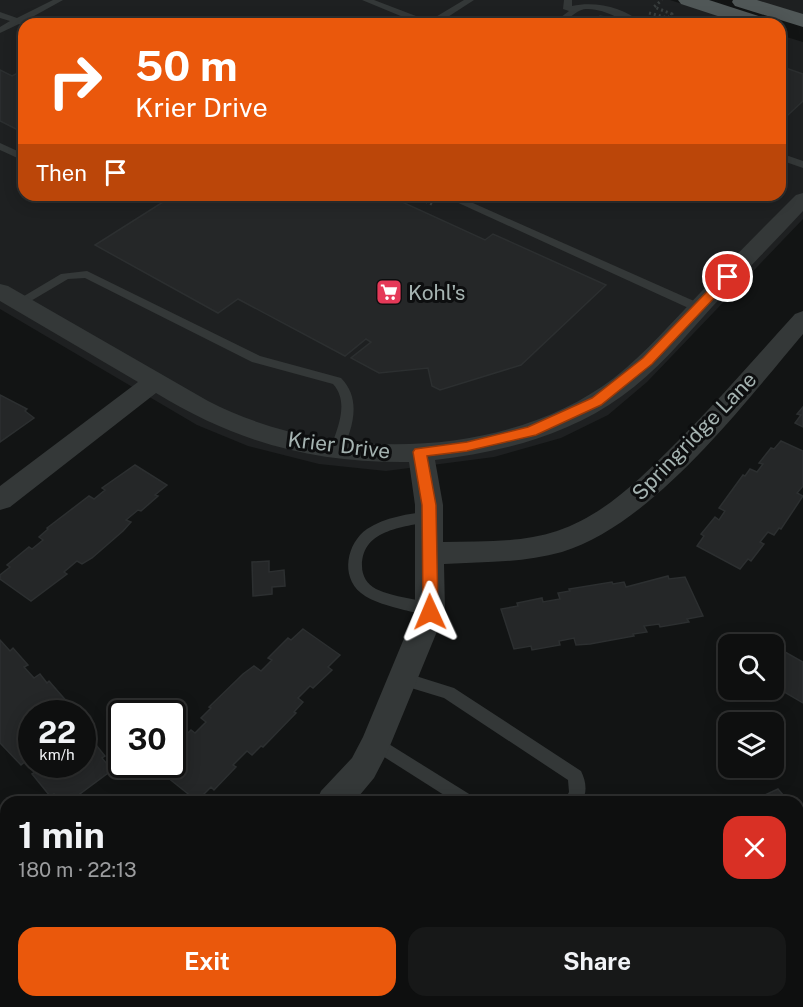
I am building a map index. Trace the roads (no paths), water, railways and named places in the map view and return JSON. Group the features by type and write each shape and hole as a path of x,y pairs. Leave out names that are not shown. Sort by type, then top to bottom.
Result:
{"main road":[{"path":"688,0 745,18"},
{"path":"736,0 803,21"},
{"path":"786,31 803,36"}],"street":[{"name":"Krier Drive","path":"10,297 212,413 240,426 287,441 336,450 420,452 467,447 514,436 547,425 581,410 613,391 638,371 803,200"},
{"name":"Springridge Lane","path":"430,554 503,551 561,541 609,519 642,494 705,430 803,319"},
{"path":"0,500 156,381"},
{"path":"338,796 363,768 376,743 430,609 429,516 420,452"}],"lane":[{"path":"29,18 59,0"},
{"path":"366,0 413,18"},
{"path":"439,18 470,0"},
{"path":"564,18 589,3"},
{"path":"568,4 589,3 629,18"},
{"path":"0,15 18,21"},
{"path":"0,30 18,23"},
{"path":"0,146 18,155"},
{"path":"786,158 803,165"},
{"path":"459,201 699,308"},
{"path":"10,297 65,276 79,273 93,275 256,359 337,381 347,390 349,402 336,450"},
{"path":"429,516 397,521 372,532 356,549 355,567 358,580 368,591 392,601 430,609"},
{"path":"403,679 449,693 575,776 576,796"},
{"path":"376,743 459,796"}],"place":[{"name":"Kohl's","path":"389,292"}]}
